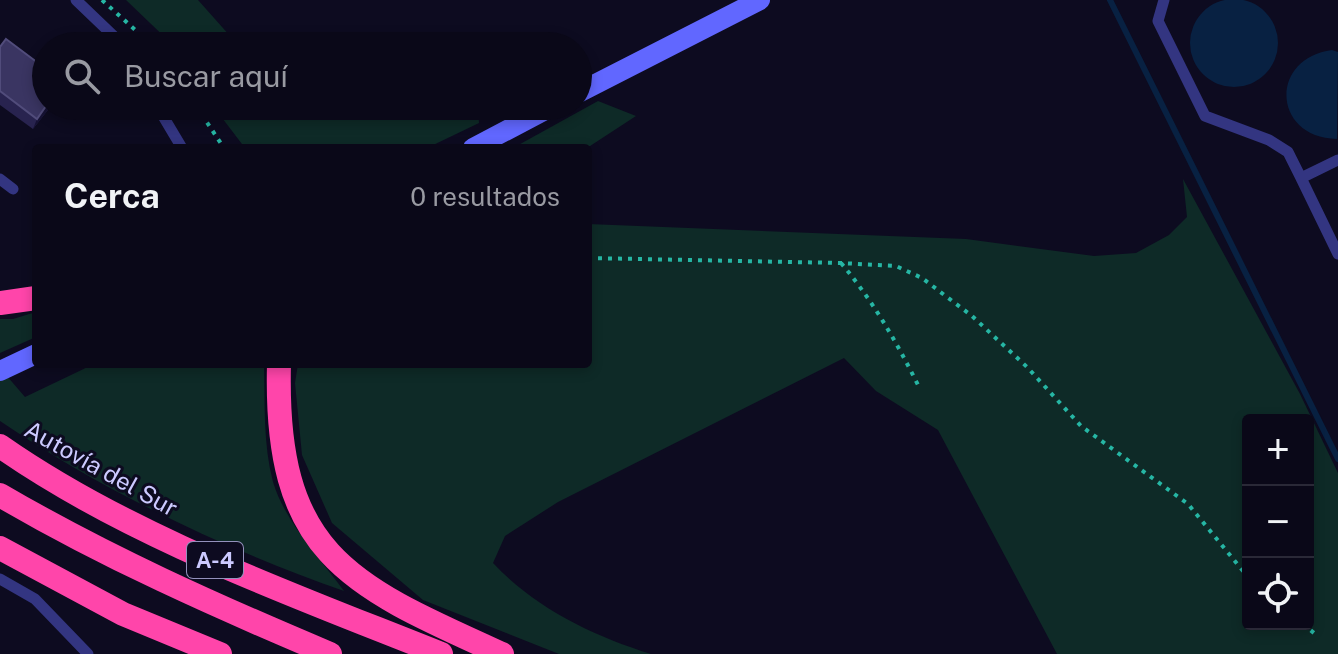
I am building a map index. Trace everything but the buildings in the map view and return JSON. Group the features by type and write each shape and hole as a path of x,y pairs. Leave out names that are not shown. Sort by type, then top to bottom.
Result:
{"highway":[{"path":"0,303 32,299"},
{"path":"279,368 280,440 288,478 302,515 325,550 357,579 405,610 502,654"},
{"name":"Autovía del Sur","path":"0,446 101,505 196,552 441,654"},
{"name":"A-4","path":"0,495 81,543 180,591 330,654"},
{"path":"0,548 123,614 220,654"}],"street":[{"path":"592,86 760,0"},
{"path":"481,144 526,120"},
{"path":"0,371 32,356"}],"lane":[{"path":"76,0 109,32"},
{"path":"1164,0 1158,21 1205,116 1269,140 1288,152 1338,254"},
{"path":"163,120 174,143"},
{"path":"1301,178 1338,160"},
{"path":"0,179 13,189"},
{"path":"0,579 35,599 88,654"}],"path":[{"path":"102,0 137,32"},
{"path":"205,120 221,144"},
{"path":"592,258 896,266 922,278 972,316 1027,367 1081,426 1188,504 1242,570"},
{"path":"841,263 882,317 918,385"},
{"path":"1310,630 1314,633"}],"green space":[{"path":"126,0 198,0 227,32 159,32"},
{"path":"598,101 636,116 592,145 520,144 564,120 592,120 592,104"},
{"path":"224,120 479,120 479,123 435,144 242,144"},
{"path":"1183,179 1310,414 1242,414 1242,630 1314,630 1314,423 1338,473 1338,654 1057,654 938,430 876,391 844,358 558,502 505,536 493,563 527,594 566,619 608,639 651,654 559,654 423,600 332,523 302,455 295,383 297,368 592,368 592,224 966,239 1094,256 1136,253 1169,235 1187,217"},
{"path":"32,313 32,339 0,353 0,319"},
{"path":"0,368 25,397 86,368 264,368 266,438 273,482 294,525 344,591 255,557 166,517 40,447 0,421"}],"water":[{"path":"1234,-1 1259,6 1271,18 1278,43 1271,68 1259,80 1234,87 1209,80 1197,68 1190,43 1197,18 1209,6"},
{"path":"1332,50 1338,52 1337,139 1316,135 1300,126 1290,113 1286,98 1289,82 1297,68 1311,56"}],"waterway":[{"path":"1110,0 1338,459"}]}
